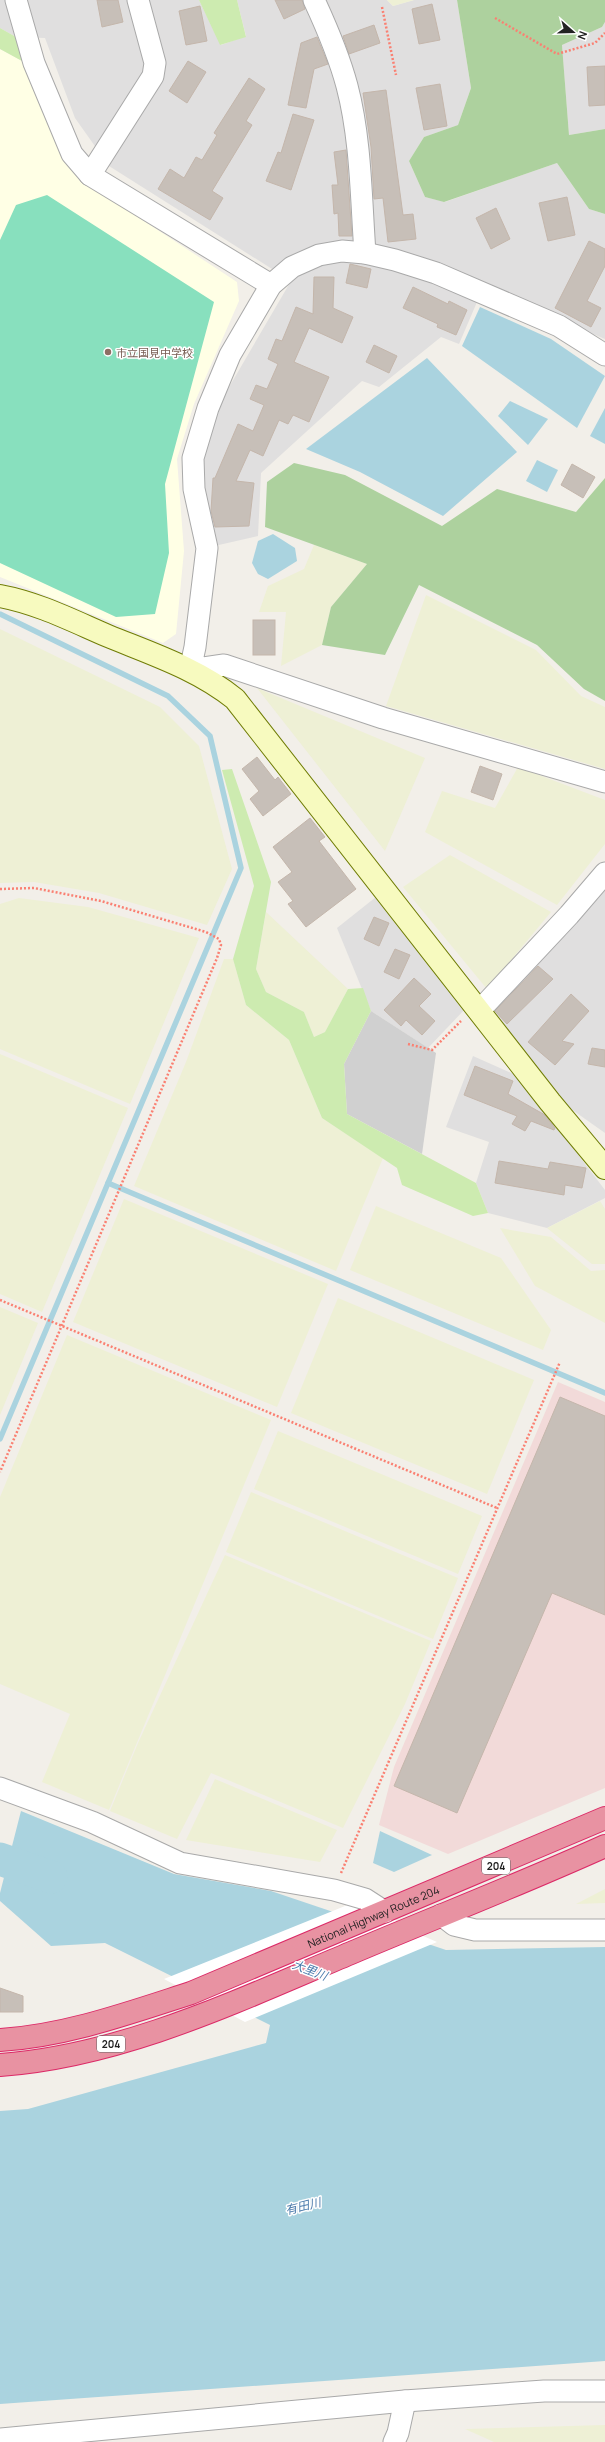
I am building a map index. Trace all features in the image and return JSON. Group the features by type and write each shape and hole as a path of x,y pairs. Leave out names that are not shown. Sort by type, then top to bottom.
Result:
{"highway":[{"name":"National Highway Route 204","path":"0,2040 67,2029 133,2012 191,1993 605,1818"},
{"name":"204","path":"0,2065 77,2053 142,2036 219,2008 605,1846"}],"street":[{"path":"16,0 34,63 72,154 90,175 271,285"},
{"path":"90,175 153,76 155,63 138,0"},
{"path":"314,0 331,38 347,86 357,151 365,252"},
{"path":"190,670 195,647 207,548 194,489 193,458 208,408 230,355 271,285 292,267 319,256 342,251 365,252 436,273 559,326 605,355"},
{"path":"0,596 36,605 190,670 215,683 235,699 479,1011 605,1168"},
{"path":"190,670 224,665 383,718 605,782"},
{"path":"479,1011 605,874"},
{"path":"0,1788 92,1822 180,1863 334,1890 365,1899 385,1912"},
{"path":"441,1915 454,1925 475,1930 605,1930"},
{"path":"0,2440 405,2401 544,2391 605,2391"},
{"path":"394,2442 398,2433 405,2401"}],"path":[{"path":"382,7 396,75"},
{"path":"495,18 557,54 595,43 605,33"},
{"path":"0,889 34,888 101,901 206,932 219,939 221,945 217,958 0,1472"},
{"path":"408,1044 432,1050 469,1014 479,1011"},
{"path":"0,1300 497,1508"},
{"path":"334,1890 560,1362"}],"shaded area":[{"path":"0,0 199,0 221,45 246,36 237,0 387,0 393,6 414,0 457,0 471,88 458,125 424,137 409,161 425,197 445,202 557,163 589,209 605,214 605,339 483,288 459,344 441,337 379,387 362,381 261,473 258,536 210,547 201,467 218,406 291,281 109,166 75,118 45,38 16,37 0,28"},
{"path":"387,0 414,0 393,6"},
{"path":"605,22 605,129 569,135 562,45 602,27"},
{"name":"市立国見中学校","path":"0,49 22,61 80,179 237,282 239,301 194,404 177,459 184,551 176,634 163,643 0,577"},
{"path":"314,545 367,564 331,607 322,645 281,666 286,612 259,612 268,586 304,569"},
{"path":"426,595 536,650 581,696 605,707 605,769 386,706"},
{"path":"0,629 160,707 199,746 232,869 207,925 99,893 34,882 0,883"},
{"path":"257,688 425,758 385,851"},
{"path":"518,767 605,800 605,844 557,905 425,832 442,791 495,808"},
{"path":"450,855 551,912 487,989 403,887"},
{"path":"605,887 605,1133 564,1104 490,1008"},
{"path":"376,897 465,1009 428,1048 371,1011 337,928"},
{"path":"19,898 88,907 199,938 130,1104 0,1049 0,904"},
{"path":"266,912 348,989 325,1032 314,1037 304,1012 266,992 256,969"},
{"path":"224,959 233,959 246,1005 289,1040 322,1118 383,1158 336,1271 134,1186 186,1062"},
{"path":"371,1011 436,1053 422,1154 347,1114 344,1064"},
{"path":"0,1054 128,1108 42,1312 0,1294"},
{"path":"473,1056 518,1076 605,1190 605,1198 547,1228 488,1213 476,1183 489,1142 446,1127"},
{"path":"124,1199 328,1284 277,1407 73,1322"},
{"path":"600,1201 605,1209 605,1264 592,1264 547,1228"},
{"path":"376,1206 501,1258 551,1330 543,1350 350,1270"},
{"path":"500,1228 551,1237 591,1271 605,1270 605,1323 535,1286"},
{"path":"338,1298 534,1380 487,1494 291,1413"},
{"path":"0,1307 38,1323 0,1415"},
{"path":"67,1335 271,1420 109,1810 42,1782 70,1714 0,1684 0,1497"},
{"path":"558,1382 605,1402 605,1788 448,1854 379,1825 394,1767"},
{"path":"278,1431 482,1516 458,1574 254,1489"},
{"path":"251,1492 458,1578 433,1639 226,1552"},
{"path":"225,1555 431,1641 405,1704 343,1828 211,1773 177,1839 110,1811 138,1743"},
{"path":"215,1779 337,1830 320,1862 186,1840"},
{"path":"605,1889 605,1903 576,1904"},
{"path":"605,2425 605,2442 494,2442 465,2429"}],"green space":[{"path":"199,0 237,0 246,37 220,45"},
{"path":"457,0 605,0 605,22 602,27 562,45 569,135 605,129 605,214 589,209 557,163 444,202 425,197 409,161 424,137 458,125 471,88"},
{"path":"0,28 16,37 22,61 0,49"},
{"name":"市立国見中学校","path":"47,195 214,302 165,484 169,553 155,614 116,617 0,563 0,240 16,205"},
{"path":"294,463 345,475 442,526 497,489 576,512 605,478 605,701 584,689 537,645 419,585 385,655 322,645 331,607 367,564 265,527 267,482"},
{"path":"232,769 271,882 256,969 266,992 304,1012 314,1037 325,1032 348,989 363,988 371,1011 344,1064 347,1114 476,1183 488,1213 473,1216 402,1185 397,1168 322,1118 289,1040 246,1005 233,959 254,886 222,770"}],"water":[{"path":"480,307 551,339 605,376 577,428 462,346"},
{"path":"427,358 517,452 443,516 360,472 306,449"},
{"path":"510,401 548,419 528,445 498,416"},
{"path":"605,408 605,444 590,436"},
{"path":"537,460 558,470 547,492 526,481"},
{"path":"273,534 295,548 297,561 268,579 258,574 252,563 258,541"},
{"name":"有田川","path":"21,1811 174,1874 271,1891 446,1950 605,1947 605,2361 0,2404 0,2111 28,2109 266,2043 270,2025 105,1943 51,1946 0,1901 0,1893"},
{"path":"380,1831 432,1855 394,1872 373,1863"}],"pier":[{"path":"350,1904 385,1912 407,1929 437,1942 245,2022 164,1979"}],"building":[{"path":"97,0 118,0 123,22 102,27"},
{"path":"275,0 302,0 305,9 284,19"},
{"path":"432,4 440,40 419,44 412,9"},
{"path":"200,6 207,41 186,45 179,11"},
{"path":"374,25 380,43 349,54 343,36"},
{"path":"317,37 328,64 314,69 306,108 288,105 301,43"},
{"path":"188,61 206,72 187,103 169,91"},
{"path":"605,66 605,105 589,106 587,67"},
{"path":"249,78 265,89 246,121 252,125 212,191 223,198 210,220 158,189 170,169 184,178 196,157 202,160 217,135 214,133"},
{"path":"440,84 447,126 424,130 416,88"},
{"path":"386,90 403,215 413,214 416,239 388,242 383,198 374,199 371,147 363,93"},
{"path":"293,114 314,120 291,190 266,181 278,152 281,153"},
{"path":"346,150 352,236 339,236 338,213 334,214 332,185 338,185 334,152"},
{"path":"567,197 575,235 548,241 539,203"},
{"path":"496,208 510,239 491,249 476,218"},
{"path":"589,241 605,249 605,266 587,301 601,308 591,327 555,308"},
{"path":"350,264 371,269 367,288 346,283"},
{"path":"314,277 334,277 333,308 353,317 342,343 309,328 294,362 329,377 309,422 293,415 288,424 279,420 263,456 250,450 236,481 254,483 249,526 215,527 211,511 213,478 215,478 238,424 253,431 264,405 250,399 256,385 267,389 278,364 268,359 276,339 282,341 296,307 313,314"},
{"path":"413,287 448,304 449,301 467,310 456,335 437,327 438,324 403,308"},
{"path":"374,345 397,356 389,373 366,362"},
{"path":"572,464 595,477 583,498 561,485"},
{"path":"253,620 275,620 275,655 253,655"},
{"path":"257,757 275,780 278,777 291,794 263,816 250,799 259,791 242,769"},
{"path":"480,766 502,774 493,800 471,792"},
{"path":"310,818 325,837 319,841 356,889 306,927 288,904 293,901 278,882 292,872 273,847"},
{"path":"374,917 389,923 379,946 364,939"},
{"path":"395,949 410,955 399,979 384,972"},
{"path":"538,966 553,979 507,1024 495,1011"},
{"path":"414,978 431,994 419,1006 435,1021 422,1035 406,1020 401,1026 384,1010"},
{"path":"571,994 589,1011 562,1041 574,1044 555,1065 528,1042"},
{"path":"592,1048 605,1050 605,1067 588,1064"},
{"path":"475,1066 513,1081 508,1094 545,1115 555,1128 554,1130 531,1121 525,1131 512,1124 517,1116 464,1095"},
{"path":"499,1161 548,1169 550,1162 586,1168 582,1188 565,1185 564,1195 495,1183"},
{"path":"560,1397 605,1416 605,1615 552,1593 457,1813 394,1786"},
{"path":"0,1988 23,1996 23,2012 0,2012"}],"waterway":[{"path":"0,614 168,696 210,736 241,868 0,1439"},
{"path":"108,1183 605,1393"},
{"name":"大里川","path":"0,1859 51,1877"}],"place":[{"name":"市立国見中学校","path":"108,352"}]}
